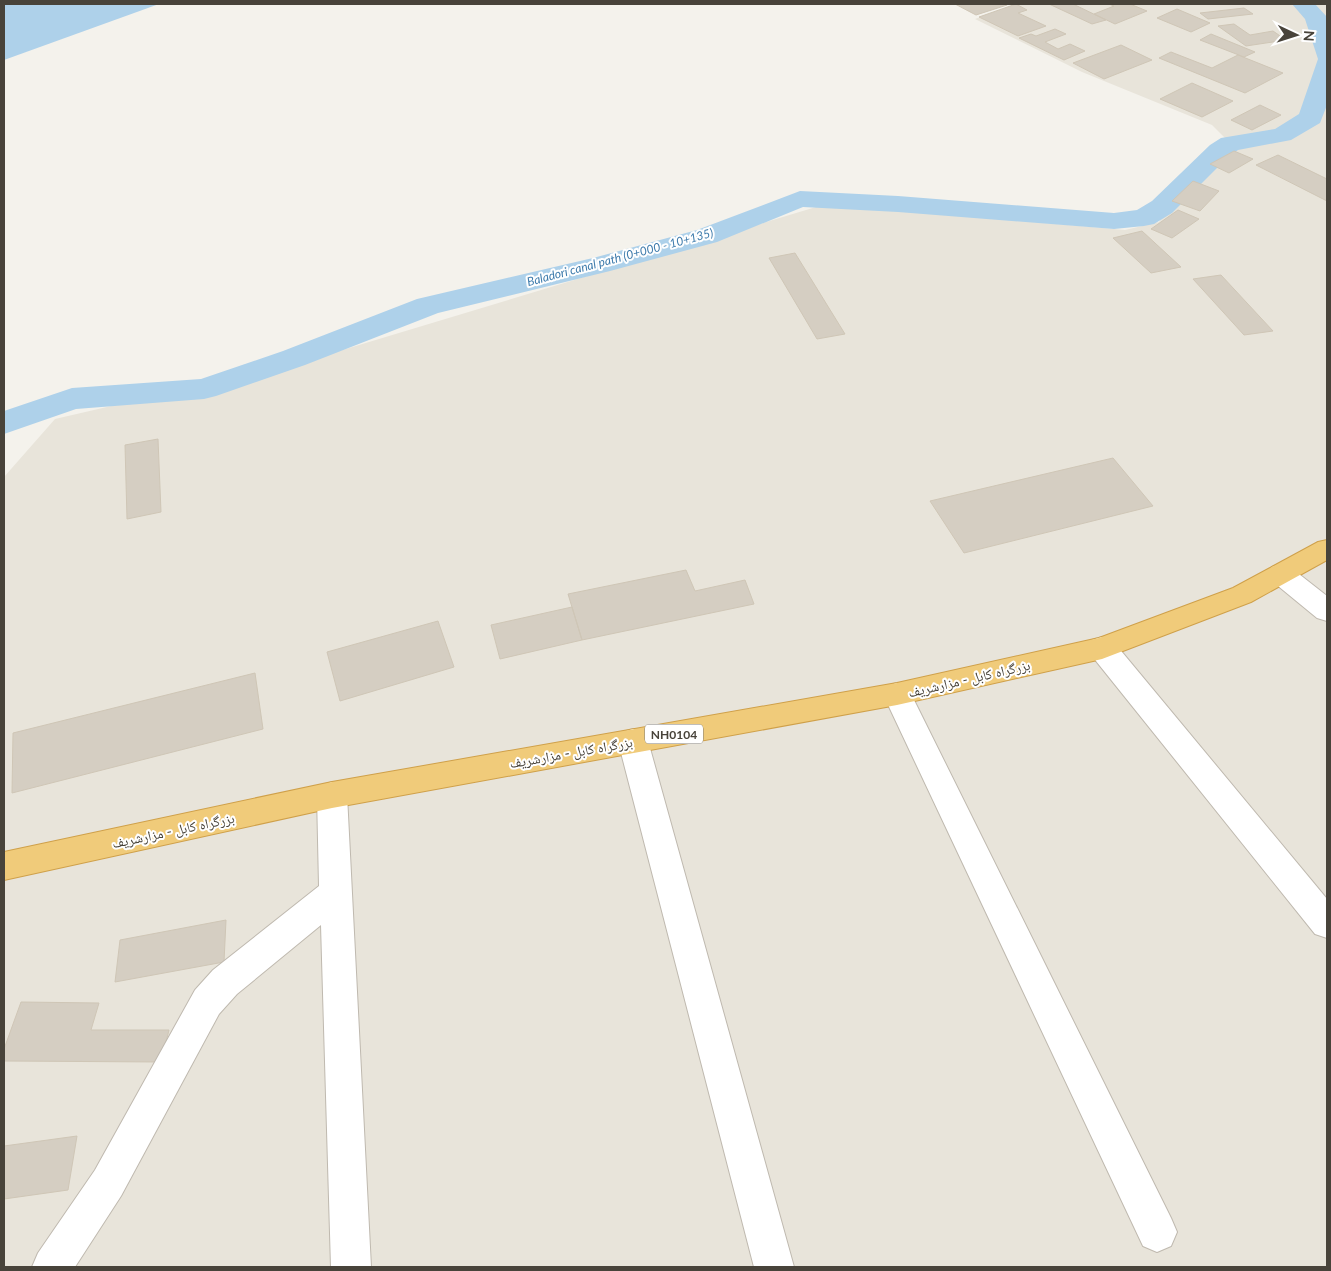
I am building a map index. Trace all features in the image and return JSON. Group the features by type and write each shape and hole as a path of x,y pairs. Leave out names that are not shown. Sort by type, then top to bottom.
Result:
{"highway":[{"name":"بزرگراه کابل - مزارشریف","path":"4,866 332,795 897,694 1102,648 1242,595 1327,549"}],"street":[{"path":"1281,574 1327,611"},
{"path":"1102,648 1327,923"},
{"path":"897,694 1157,1232"},
{"path":"632,741 774,1267"},
{"path":"332,795 351,1267"},
{"path":"52,1267 108,1183 208,1002 225,982 337,892"}],"shaded area":[{"path":"1016,4 1327,4 1327,1267 4,1267 4,477 55,419 306,361 826,204 1125,230 1159,222 1172,201 1214,159 1232,145 1212,125 1082,72 975,19"}],"water":[{"path":"4,4 159,4 4,60"}],"building":[{"path":"955,4 1005,4 1007,5 976,15"},
{"path":"1016,4 1027,10 1018,13 1046,26 1018,36 979,17"},
{"path":"1049,4 1073,4 1106,20 1092,24"},
{"path":"1109,4 1130,4 1147,11 1115,24 1094,14 1114,6"},
{"path":"1244,8 1253,14 1208,19 1200,13"},
{"path":"1177,9 1210,23 1191,32 1157,18"},
{"path":"1234,24 1250,35 1273,31 1286,40 1246,46 1218,26"},
{"path":"1055,29 1066,34 1045,42 1058,49 1070,44 1085,51 1064,60 1019,38 1031,34 1036,36"},
{"path":"1211,34 1255,52 1244,57 1200,40"},
{"path":"1121,45 1152,60 1104,79 1073,63"},
{"path":"1171,52 1212,68 1238,55 1283,73 1245,93 1159,58"},
{"path":"1192,83 1233,101 1202,117 1160,99"},
{"path":"1260,105 1281,115 1252,130 1231,120"},
{"path":"1234,151 1253,159 1229,173 1210,164"},
{"path":"1278,155 1327,179 1327,201 1256,165"},
{"path":"1193,181 1219,191 1200,211 1172,201"},
{"path":"1178,210 1199,219 1172,238 1151,229"},
{"path":"1142,231 1181,267 1151,273 1113,238"},
{"path":"795,253 845,334 817,339 769,258"},
{"path":"1221,275 1273,331 1244,335 1193,279"},
{"path":"158,439 161,512 127,519 125,445"},
{"path":"1113,458 1153,506 964,553 930,501"},
{"path":"686,570 695,591 745,580 754,604 582,640 568,594"},
{"path":"572,607 582,640 500,659 491,625"},
{"path":"438,621 454,667 340,701 327,652"},
{"path":"255,673 263,729 12,793 13,733"},
{"path":"226,920 224,962 115,982 120,940"},
{"path":"21,1002 99,1003 91,1030 169,1030 161,1062 4,1061 4,1049"},
{"path":"77,1136 68,1190 4,1199 4,1146"}],"waterway":[{"name":"Baladori canal path (0+000 - 10+135)","path":"1303,4 1316,17 1327,56"},
{"name":"Baladori canal path (0+000 - 10+135)","path":"4,423 72,399 204,389 294,358 428,306 600,265 707,236 800,199 898,204 1114,221 1144,218 1162,207 1219,151 1230,144 1282,135 1311,118 1327,63"}]}
